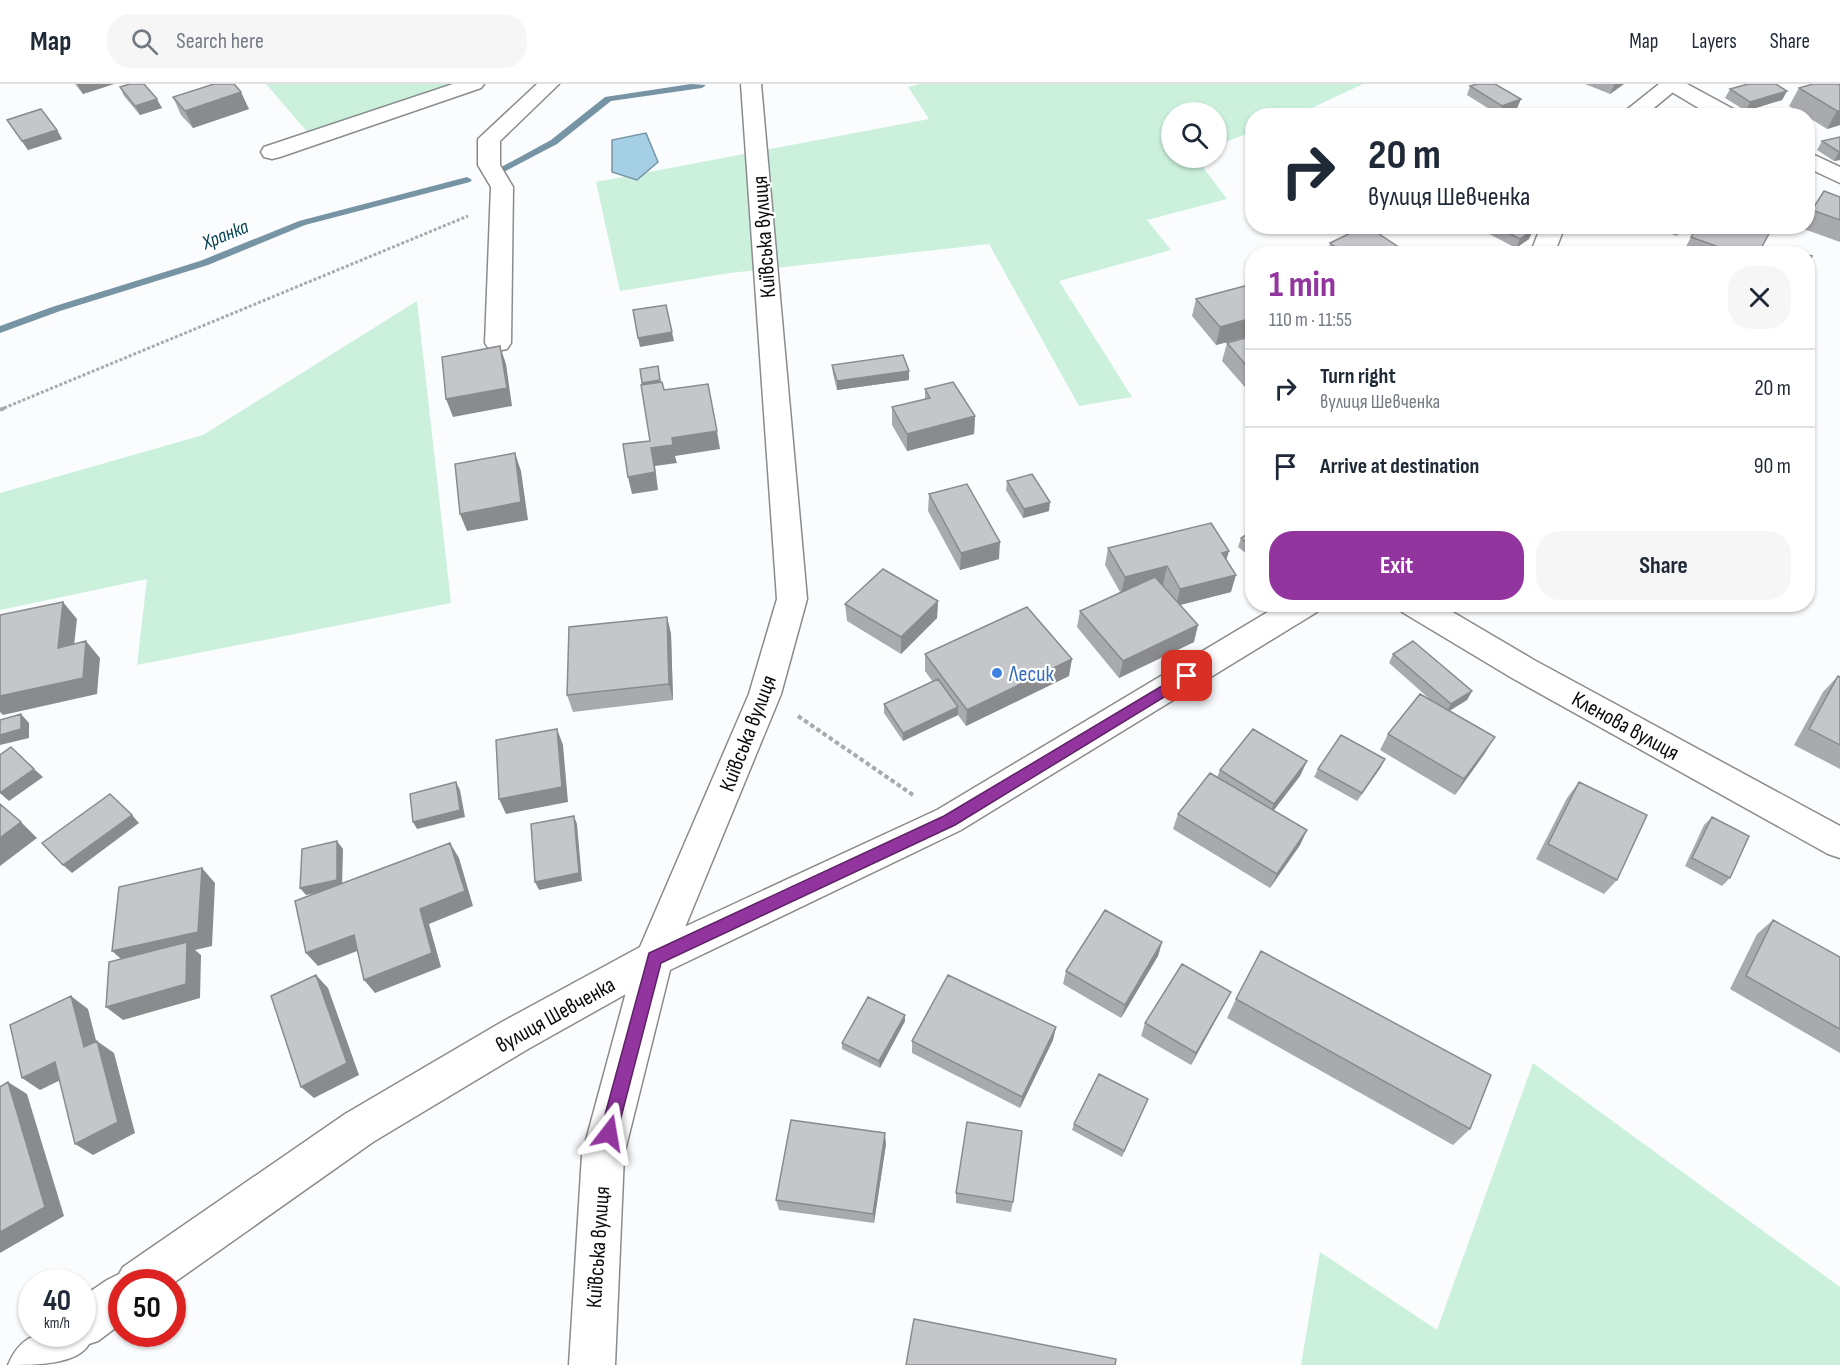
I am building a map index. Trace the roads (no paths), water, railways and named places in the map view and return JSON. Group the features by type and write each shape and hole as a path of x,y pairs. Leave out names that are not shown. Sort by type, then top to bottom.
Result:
{"street":[{"path":"272,152 474,84"},
{"path":"498,343 502,187 489,165 489,139 549,84"},
{"name":"Київська вулиця","path":"592,1365 603,1155 654,958 765,694 792,599 751,84"},
{"path":"1640,108 1672,84 1715,108"},
{"path":"1815,163 1840,176"},
{"name":"вулиця Шевченка","path":"157,1269 359,1128 513,1036 654,958 950,820 1293,612"},
{"name":"Кленова вулиця","path":"1427,612 1523,669 1840,843"},
{"path":"31,1365 54,1347"}],"water":[{"path":"646,133 658,162 637,180 612,172 612,140"}],"waterway":[{"name":"Хранка","path":"499,171 554,142 608,99 702,85"},
{"name":"Хранка","path":"0,330 56,309 204,263 302,223 467,180"}],"place":[{"name":"Лесик","path":"997,673"}]}
